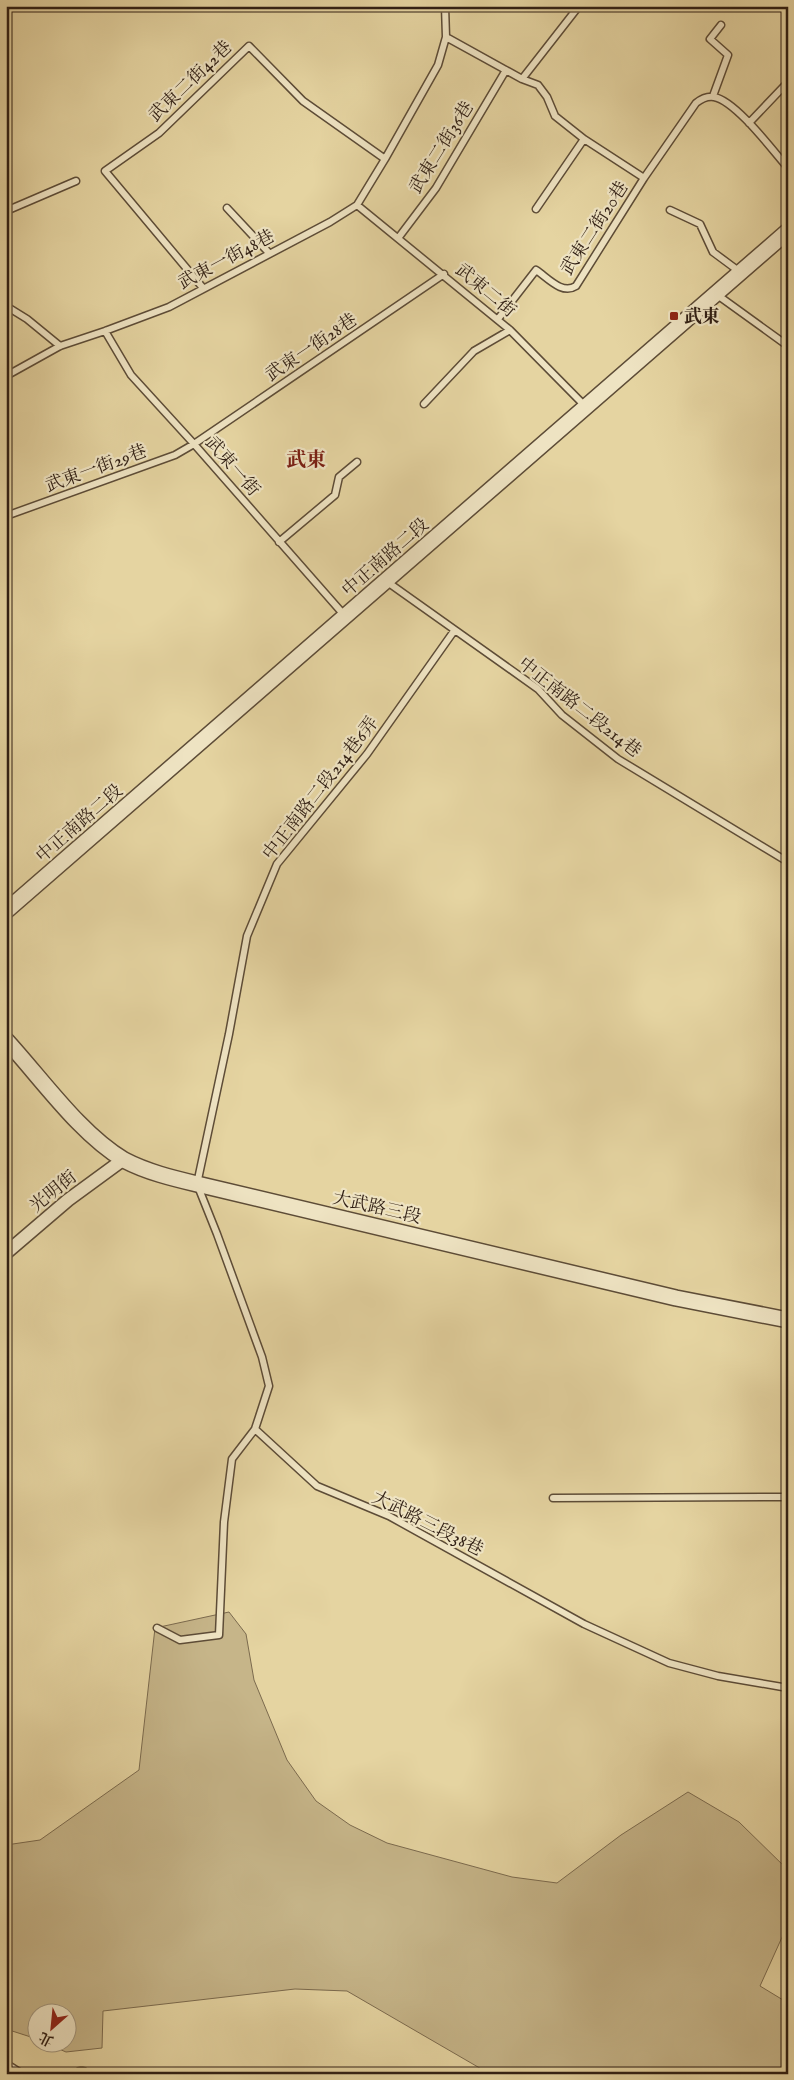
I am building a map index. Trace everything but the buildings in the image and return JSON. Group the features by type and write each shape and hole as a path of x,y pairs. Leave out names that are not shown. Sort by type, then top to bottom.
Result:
{"street":[{"name":"中正南路二段","path":"6,911 788,231"},
{"name":"大武路三段","path":"6,1040 88,1131 124,1159 142,1168 197,1184 676,1298 788,1320"},
{"name":"光明街","path":"6,1253 68,1200 124,1159"},
{"path":"6,2067 17,2074"}],"lane":[{"path":"357,205 386,159 438,65 446,37 445,6"},
{"path":"522,79 579,6"},
{"path":"721,25 710,39 728,56 713,96 722,100 749,123 788,168"},
{"path":"446,37 522,79 538,85 547,97 555,116 584,139 644,178"},
{"name":"武東二街42巷","path":"203,288 105,171 159,132 248,46 303,101 386,159"},
{"name":"武東二街36巷","path":"398,237 436,188 506,70"},
{"path":"749,123 788,82"},
{"name":"武東二街20巷","path":"498,319 536,270 564,290 570,290 576,286 644,178 696,103 703,98 713,96"},
{"path":"536,209 584,139"},
{"path":"6,211 76,181"},
{"name":"武東二街","path":"357,205 498,319 586,408"},
{"name":"武東一街48巷","path":"6,376 60,346 105,332 168,307 330,222 357,205"},
{"path":"227,208 270,253"},
{"path":"670,210 700,224 713,252 740,272"},
{"name":"武東一街28巷","path":"194,444 444,274"},
{"path":"716,294 788,346"},
{"path":"6,306 27,319 60,346"},
{"path":"424,404 474,351 510,330"},
{"name":"武東一街","path":"105,332 130,375 194,444 345,616"},
{"name":"武東一街29巷","path":"6,516 175,455 194,444"},
{"path":"280,542 335,495 339,477 357,462"},
{"name":"中正南路二段214巷","path":"386,581 538,689 562,715 618,759 788,862"},
{"name":"中正南路二段214巷6弄","path":"197,1184 229,1034 247,936 277,864 368,754 454,631"},
{"path":"157,1628 180,1640 219,1635 224,1522 232,1459 255,1429 269,1386 262,1357 197,1184"},
{"name":"大武路三段38巷","path":"255,1429 317,1486 389,1516 584,1624 669,1663 718,1676 788,1688"},
{"path":"553,1498 788,1497"}],"shaded area":[{"path":"229,1612 246,1634 254,1680 287,1760 316,1801 350,1825 387,1843 512,1877 557,1883 621,1835 688,1792 739,1822 788,1870 788,1924 760,1986 788,2003 788,2074 490,2074 347,1991 295,1989 103,2011 102,2048 78,2051 78,2002 28,2002 28,2036 6,2029 6,1845 40,1840 139,1770 155,1628"}],"place":[{"name":"武東","path":"674,316"}],"district":[{"name":"武東","path":"306,459"}]}
